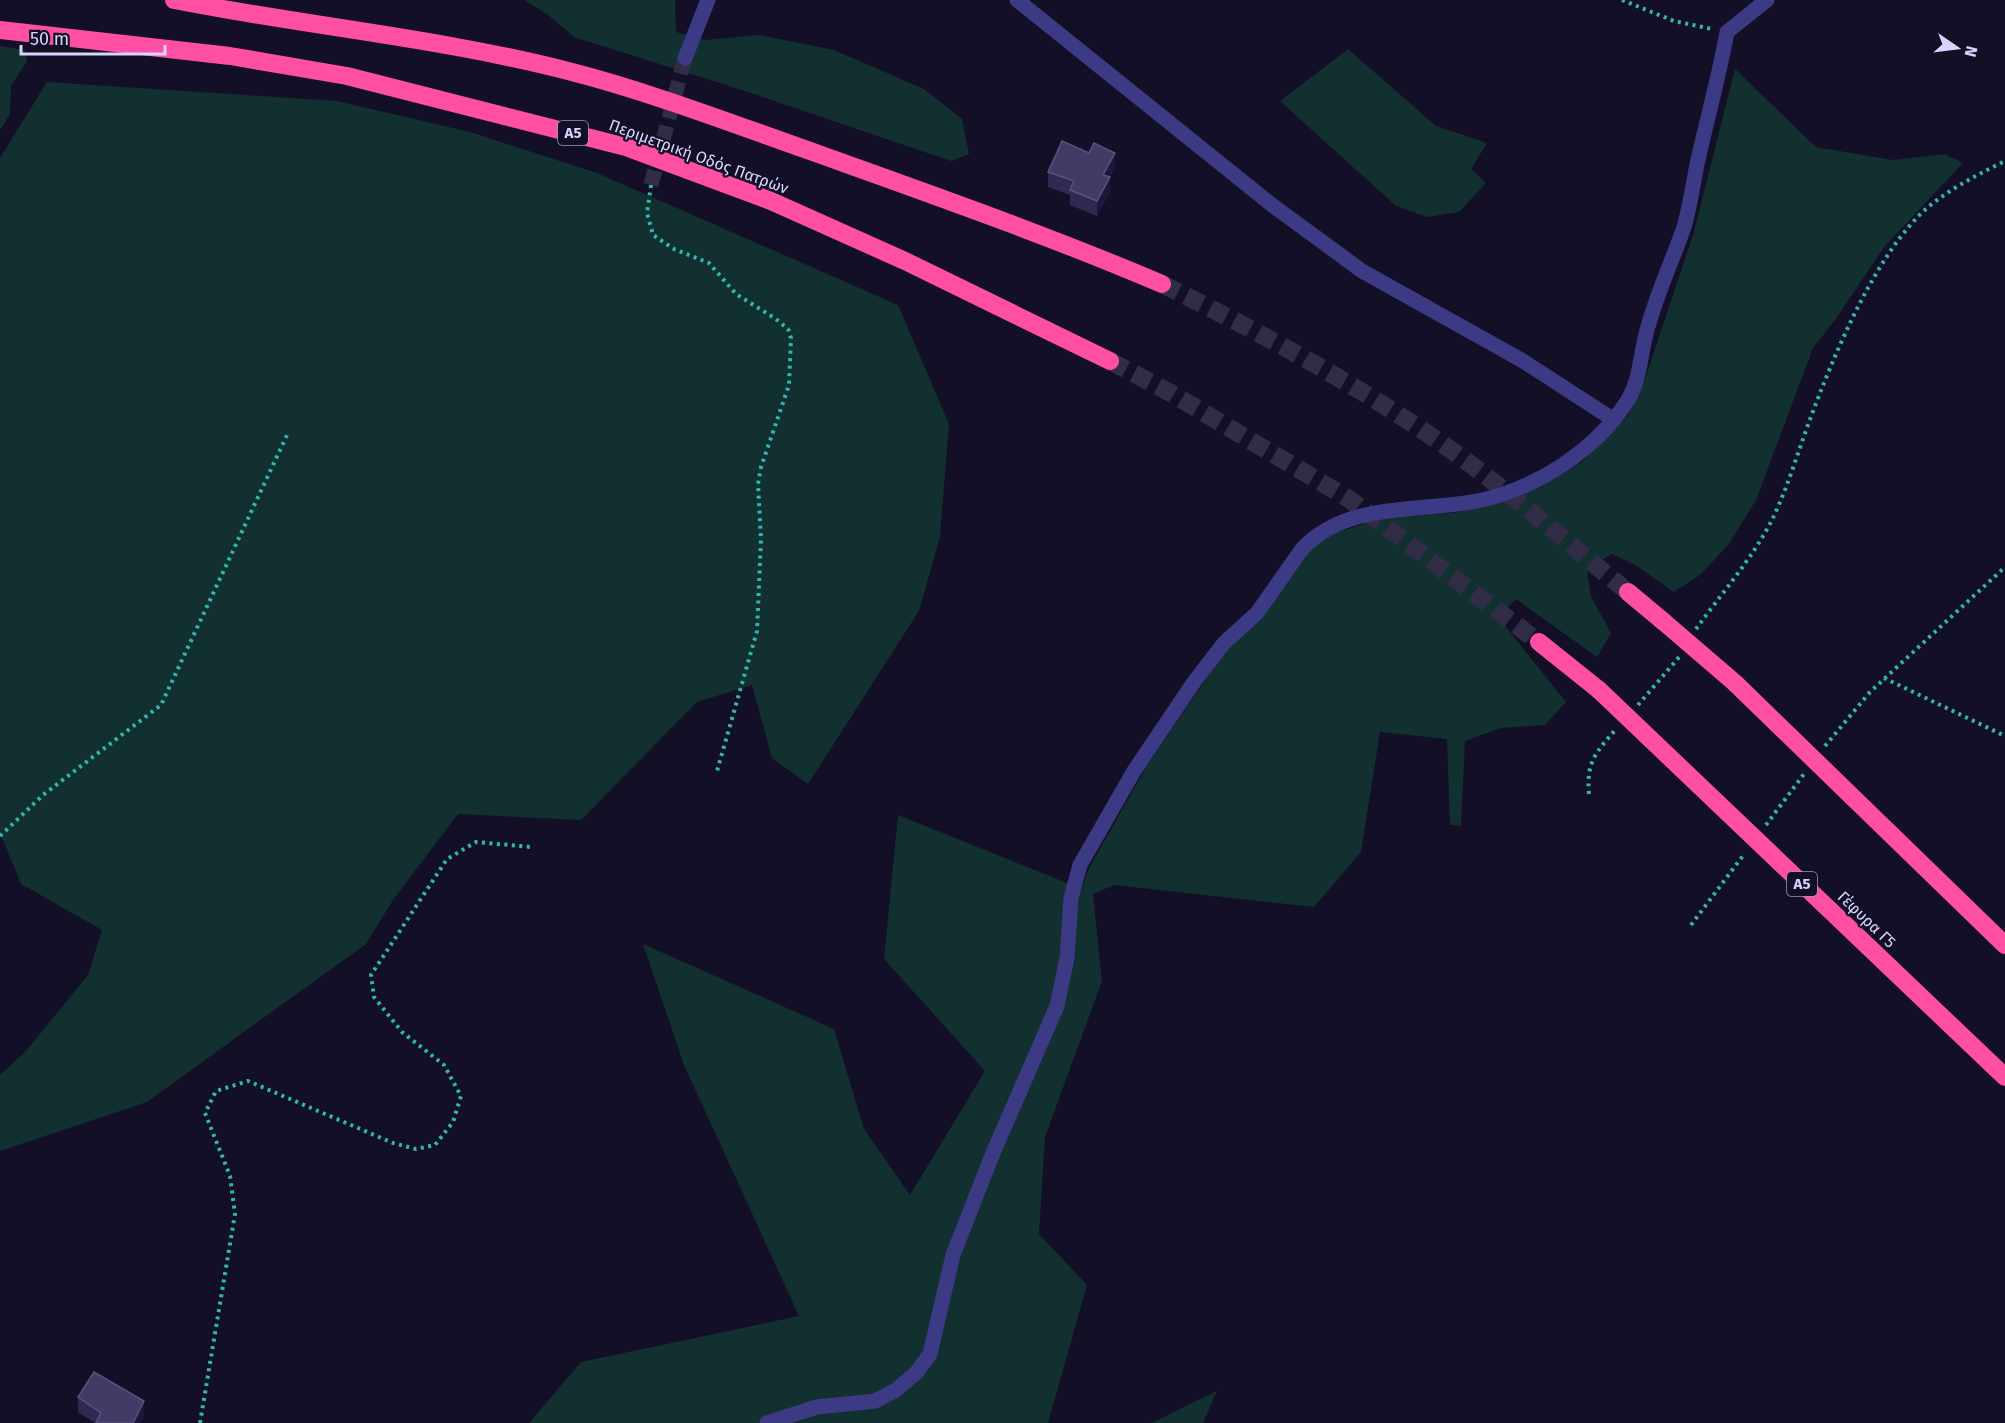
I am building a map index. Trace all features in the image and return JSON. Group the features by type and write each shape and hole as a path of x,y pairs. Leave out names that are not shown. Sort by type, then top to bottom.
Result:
{"highway":[{"path":"174,0 448,46 573,73 764,135 955,202 1037,232 1162,284"},
{"name":"Περιμετρική Οδός Πατρών","path":"0,30 230,56 347,76 626,147 771,201 915,266 1110,361"},
{"path":"1628,592 1735,683 2005,945"},
{"name":"Γέφυρα Γ5","path":"1539,642 1599,690 2005,1077"}],"street":[{"path":"684,58 708,0"},
{"path":"1017,0 1254,190 1353,266 1523,362 1614,420"},
{"path":"767,1423 817,1407 875,1401 916,1373 930,1354 937,1334 953,1255 993,1153 1058,1006 1067,958 1071,898 1080,865 1134,771 1194,682 1224,643 1257,613 1302,549 1311,539 1328,530 1372,513 1459,504 1522,488 1564,463 1614,420 1627,402 1638,377 1646,334 1684,226 1727,32 1767,0"}],"path":[{"path":"1622,0 1674,21 1727,32"},
{"path":"1693,634 1771,522 1834,358 1849,326 1898,241 1926,209 1940,198 1964,182 2005,161"},
{"path":"651,185 647,213 653,234 674,249 709,264 736,294 788,329 791,338 789,385 761,467 758,484 761,539 757,631 717,771"},
{"path":"0,836 43,795 161,705 286,435"},
{"path":"1822,749 1884,678 2005,567"},
{"path":"1636,706 1673,666 1683,650"},
{"path":"1884,678 2005,736"},
{"path":"1589,794 1587,775 1592,760 1622,723"},
{"path":"1760,832 1809,768"},
{"path":"200,1423 235,1214 230,1176 205,1113 216,1091 248,1081 393,1143 416,1149 435,1145 453,1122 461,1096 444,1065 402,1032 375,998 371,975 447,859 476,842 531,847"},
{"path":"1691,924 1746,851"}],"green space":[{"path":"524,0 675,0 676,32 705,40 759,35 834,50 924,89 962,119 969,154 951,161 745,91 574,37 547,14"},
{"path":"0,46 25,50 27,61 11,86 10,114 0,130"},
{"path":"1348,49 1436,126 1487,143 1471,169 1486,183 1459,212 1427,217 1396,206 1280,101"},
{"path":"1735,69 1816,147 1893,160 1945,154 1963,163 1885,246 1835,320 1813,348 1756,500 1729,544 1700,575 1674,592 1637,566 1612,554 1587,569 1591,597 1611,633 1597,657 1516,599 1498,617 1566,702 1545,725 1501,728 1465,741 1461,826 1450,825 1447,739 1380,732 1361,852 1314,907 1114,885 1093,894 1102,981 1045,1137 1039,1234 1087,1285 1048,1423 529,1423 581,1362 799,1316 684,1065 643,944 834,1029 864,1129 910,1195 985,1071 884,959 898,815 1082,889 1088,870 1146,767 1222,656 1312,545 1332,534 1391,515 1454,513 1501,501 1548,482 1582,462 1628,415 1644,382 1694,232"},
{"path":"47,82 337,101 470,132 597,173 898,305 949,424 940,537 919,611 808,784 772,758 752,685 697,702 581,820 458,814 393,900 366,944 147,1102 0,1151 0,1075 26,1051 88,975 102,930 21,884 0,833 0,158"},
{"path":"1217,1391 1203,1423 1151,1423"}],"building":[{"path":"1062,141 1089,153 1094,143 1115,153 1103,175 1110,177 1097,201 1070,190 1074,181 1048,172"},
{"path":"94,1372 144,1401 133,1423 96,1423 101,1413 78,1397"}],"tunnel":[{"path":"651,185 685,58"},
{"path":"1162,284 1241,324 1358,389 1433,437 1509,494 1628,592"},
{"path":"1110,361 1169,392 1349,499 1539,642"}]}
